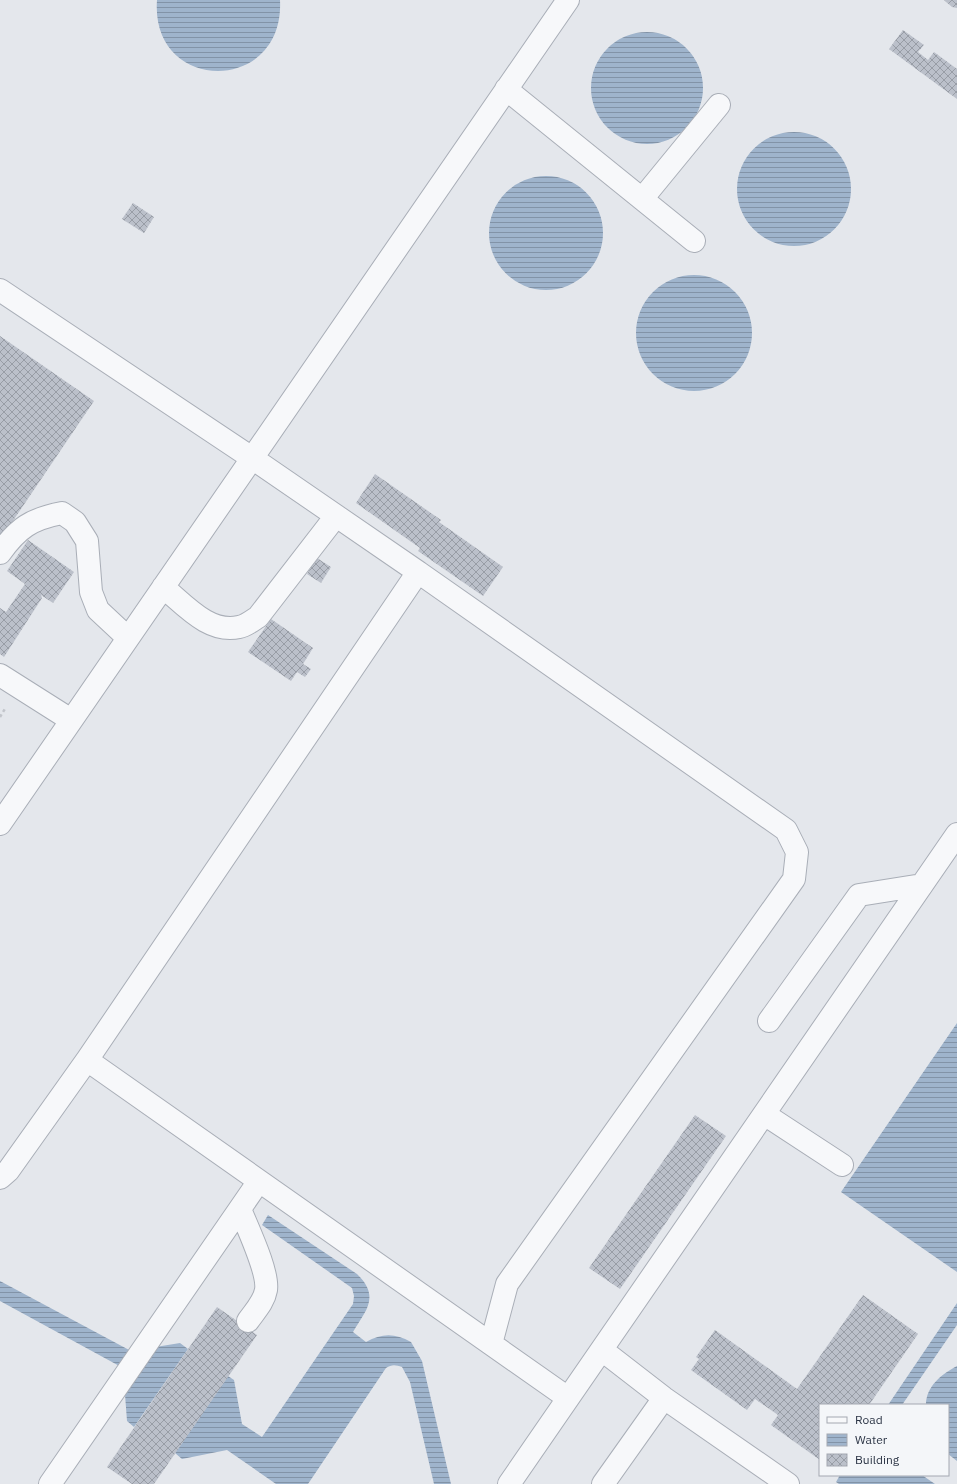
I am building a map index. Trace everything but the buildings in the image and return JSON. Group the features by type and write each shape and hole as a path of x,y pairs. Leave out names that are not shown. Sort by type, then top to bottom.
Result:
{"lane":[{"path":"0,824 568,0"},
{"path":"506,89 694,241"},
{"path":"642,199 719,105"},
{"path":"0,290 252,458 418,572 786,830 797,852 794,879 507,1284 491,1344"},
{"path":"0,553 14,533 43,516 62,513 75,522 87,541 91,592 98,610 128,638"},
{"path":"163,587 205,621 222,629 241,627 258,617 336,516"},
{"path":"0,1178 8,1171 87,1060 418,572"},
{"path":"0,675 71,720"},
{"path":"509,1484 922,885 950,860 957,834"},
{"path":"769,1021 859,895 922,885"},
{"path":"87,1060 568,1398"},
{"path":"764,1114 842,1165"},
{"path":"50,1484 259,1180"},
{"path":"240,1209 267,1277 266,1290 262,1303 248,1321"},
{"path":"602,1350 664,1398 788,1484"},
{"path":"603,1484 664,1398"}],"water":[{"path":"157,0 280,0 276,31 262,53 241,67 218,71 194,66 174,53 160,31"},
{"path":"647,32 669,36 687,48 699,66 703,88 699,110 687,128 669,140 647,144 625,140 607,128 595,110 591,88 595,66 607,48 625,36"},
{"path":"794,132 816,136 834,149 847,167 851,189 847,211 834,229 816,242 794,246 772,242 754,229 741,211 737,189 741,167 754,149 772,136"},
{"path":"546,176 568,180 586,193 599,211 603,233 599,255 586,273 568,286 546,290 524,286 506,273 493,255 489,233 493,211 506,193 524,180"},
{"path":"694,275 716,279 735,292 748,311 752,333 748,355 735,374 716,387 694,391 672,387 653,374 640,355 636,333 640,311 653,292 672,279"},
{"path":"957,1023 957,1272 841,1192"},
{"path":"268,1215 357,1274 364,1282 368,1290 368,1304 353,1332 366,1342 388,1335 399,1337 411,1342 422,1361 451,1484 434,1484 410,1382 402,1367 396,1365 386,1368 308,1484 276,1484 227,1450 182,1459 175,1453 228,1376 234,1380 242,1424 262,1437 353,1304 354,1296 352,1288 262,1225"},
{"path":"0,1281 131,1351 180,1343 188,1349 134,1427 127,1421 123,1368 0,1301"},
{"path":"957,1303 957,1325 903,1404 889,1404"},
{"path":"957,1366 957,1461 949,1455 949,1404 926,1404 932,1386 946,1373"},
{"path":"839,1476 923,1476 935,1484 839,1484 836,1482"}]}
